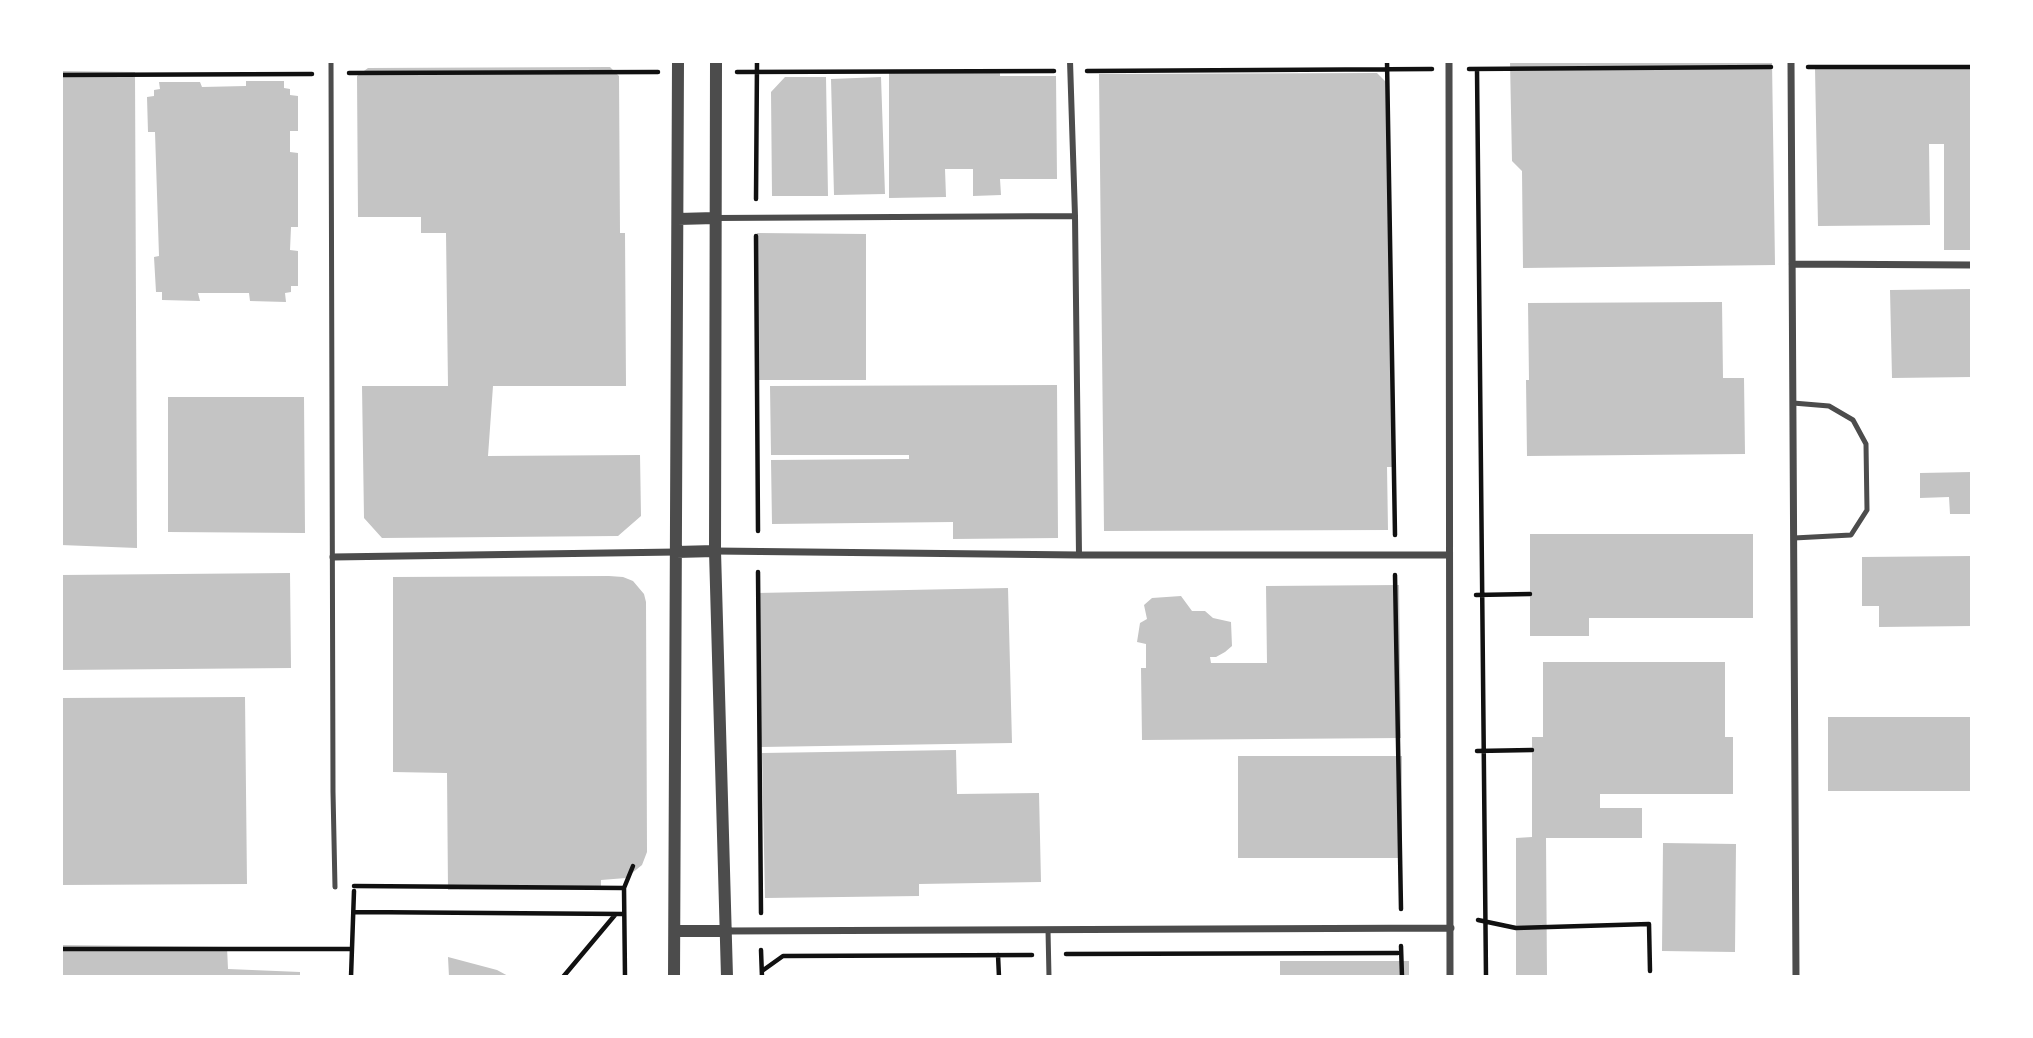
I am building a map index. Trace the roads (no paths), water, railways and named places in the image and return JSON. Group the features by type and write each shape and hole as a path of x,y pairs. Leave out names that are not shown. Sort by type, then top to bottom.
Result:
{"street":[{"path":"1070,61 1075,216 1079,555"},
{"path":"1791,64 1796,977"},
{"path":"1449,65 1450,977"},
{"path":"674,977 678,67"},
{"path":"716,67 715,551 727,977"},
{"path":"678,219 1075,216"},
{"path":"1792,264 1972,265"},
{"path":"333,557 715,551 1449,555"},
{"path":"675,931 1451,928"}],"lane":[{"path":"331,61 335,887"},
{"path":"1793,404 1829,406 1853,420 1866,444 1867,510 1851,535 1794,538"},
{"path":"1048,930 1049,977"}]}
